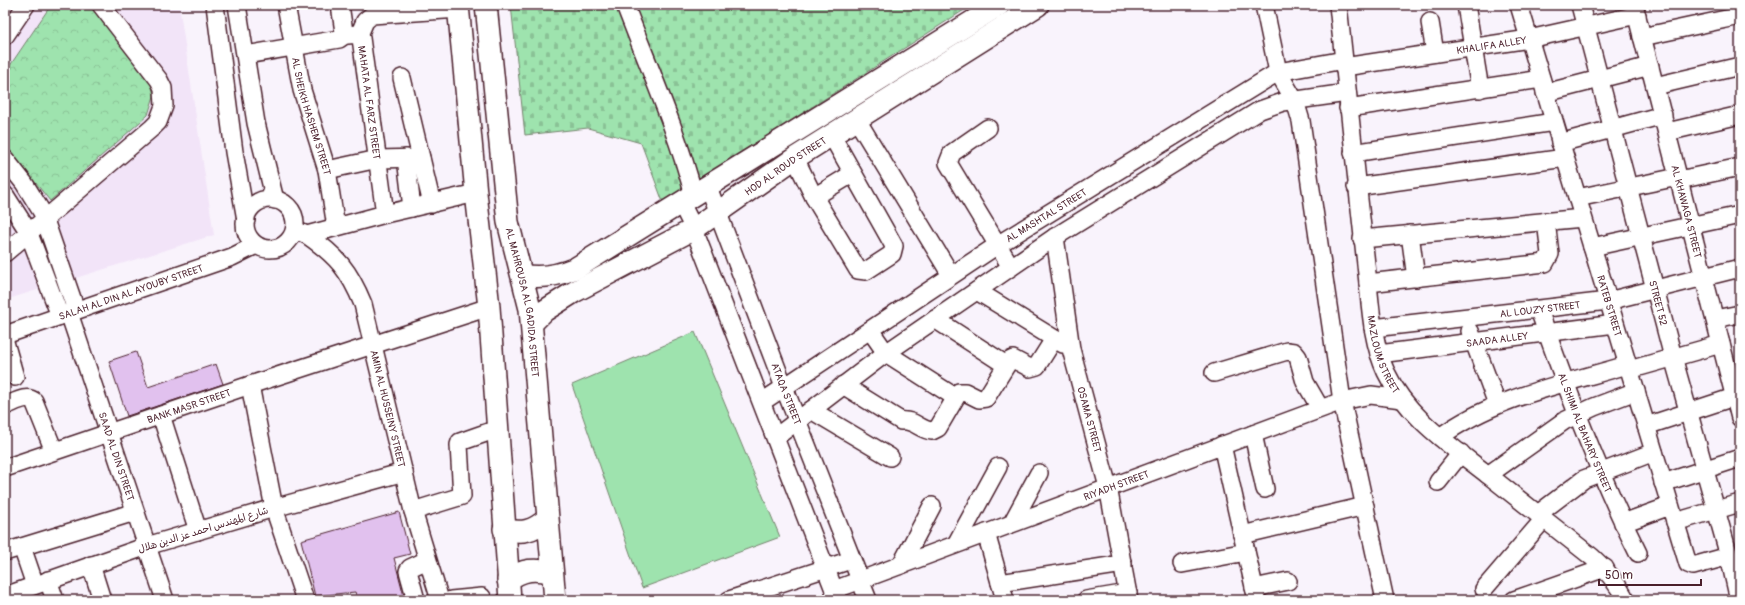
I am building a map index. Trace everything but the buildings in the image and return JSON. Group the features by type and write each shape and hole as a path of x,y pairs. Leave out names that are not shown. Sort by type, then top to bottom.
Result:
{"main road":[{"name":"AL MAHROUSA AL GADIDA STREET","path":"486,5 507,209 512,242 528,295 532,323 547,519 555,600"},
{"path":"522,275 534,278 564,273 576,268 999,5"},
{"name":"HOD AL ROUD STREET","path":"532,323 544,311 574,292 694,229 718,214 796,158 1038,5"},
{"path":"458,7 476,193 489,307 509,590"},
{"path":"479,216 507,209"},
{"path":"504,529 515,532 527,532 538,527 547,519"},
{"path":"509,590 517,573 529,570 541,570 552,573"}],"street":[{"path":"5,36 26,5"},
{"path":"5,253 28,231 158,122 164,106 163,88 159,80 101,5"},
{"path":"215,5 234,152 246,220 246,229 249,238 256,246 265,249 275,249 301,232 336,227 476,193"},
{"path":"237,5 256,123 275,200"},
{"name":"AL SHEIKH HASHEM STREET","path":"286,5 302,90 327,170 336,227"},
{"name":"MAHATA AL FARZ STREET","path":"340,5 343,30 361,38 385,214"},
{"path":"625,5 673,127 685,163 694,195 694,229 776,437 836,595"},
{"path":"1264,5 1278,72 1295,101 1301,121 1342,401 1385,600"},
{"name":"MAZLOUM STREET","path":"1338,5 1356,187 1373,328 1379,354 1391,381 1402,399 1414,413 1440,437 1605,568 1626,600"},
{"path":"1466,5 1480,89"},
{"name":"RATEB STREET","path":"1519,5 1687,561 1690,566 1729,556"},
{"name":"STREET 52","path":"1580,5 1673,358 1739,589"},
{"path":"246,55 339,38 352,34 368,17 398,9 458,7"},
{"name":"KHALIFA ALLEY","path":"1344,64 1473,48 1529,39 1585,26 1636,10"},
{"name":"AL KHAWAGA STREET","path":"1636,10 1721,344 1734,371 1734,397 1740,418"},
{"path":"1642,37 1740,16"},
{"path":"1430,22 1435,53"},
{"name":"AL MASHTAL STREET","path":"762,402 999,244 1278,72 1344,64"},
{"path":"776,437 886,353 1055,237 1260,110 1283,102 1348,101 1480,89 1543,86 1599,79 1650,66"},
{"path":"1655,86 1740,66"},
{"path":"402,78 414,158 412,208"},
{"path":"1356,187 1563,150 1612,129 1740,115"},
{"path":"857,120 951,275"},
{"path":"1353,154 1554,122"},
{"path":"988,128 952,153 948,163 999,244 1011,267"},
{"path":"796,158 814,197 856,268 860,271 866,271 892,254 895,249 832,136"},
{"path":"414,158 432,204"},
{"path":"327,170 378,159 414,158"},
{"path":"5,159 24,183 45,217 68,313"},
{"path":"1577,198 1740,167"},
{"path":"814,197 852,174"},
{"path":"5,195 28,231 68,313"},
{"name":"ATAQA STREET","path":"694,195 718,214 851,560 868,600"},
{"path":"246,220 249,211 256,204 265,200 275,200 284,204 291,210 301,232"},
{"path":"1592,247 1740,215"},
{"path":"1362,238 1583,218"},
{"path":"1368,283 1545,262 1550,254 1546,221"},
{"name":"AMIN AL HUSSEINY STREET","path":"301,232 339,260 355,284 363,304 413,511 440,600"},
{"path":"1410,234 1416,278"},
{"name":"OSAMA STREET","path":"1055,237 1072,349 1108,487 1129,597"},
{"name":"SALAH AL DIN AL AYOUBY STREET","path":"5,335 232,257 256,246"},
{"name":"AL LOUZY STREET","path":"1373,328 1608,301 1655,290 1703,276 1740,268"},
{"path":"977,290 1072,349"},
{"name":"BANK MASR STREET","path":"5,468 250,384 489,307"},
{"name":"AL SHIMI AL BAHARY STREET","path":"1539,310 1577,414 1623,523 1638,553"},
{"name":"SAAD AL DIN STREET","path":"68,313 165,600"},
{"path":"1715,319 1740,314"},
{"path":"1467,318 1473,342 1497,404"},
{"path":"935,319 1006,365"},
{"name":"SAADA ALLEY","path":"1379,354 1615,324"},
{"path":"870,330 886,353 955,397"},
{"path":"843,385 901,421 908,420 929,431 938,428 955,397 962,391 979,399 986,398 1009,361 1013,359 1030,368 1037,366 1054,339"},
{"path":"5,342 15,377"},
{"path":"1440,437 1467,418 1497,404 1565,383 1628,367 1673,358 1721,344"},
{"path":"1214,373 1288,351 1294,352 1298,357 1305,382 1320,408"},
{"path":"250,384 274,508 305,600"},
{"path":"1488,475 1564,421 1577,414 1636,391"},
{"name":"RIYADH STREET","path":"836,595 860,580 1320,408 1342,401 1371,395 1402,399"},
{"path":"1646,426 1734,397"},
{"path":"5,406 25,398 30,398 34,401 54,451"},
{"path":"811,410 890,457"},
{"path":"161,414 198,531"},
{"path":"413,511 462,496 460,442 497,429"},
{"path":"1253,434 1265,489"},
{"path":"1222,445 1255,594 1288,581"},
{"path":"1484,589 1541,516 1584,479 1601,471 1654,452"},
{"path":"1438,482 1461,453"},
{"path":"1663,483 1740,458"},
{"path":"956,544 998,467"},
{"name":"شارع المهندس احمد عز الدين هلال","path":"5,596 147,546 274,508 404,472"},
{"path":"1012,523 1039,473"},
{"path":"1623,523 1673,514 1716,510 1740,503"},
{"path":"901,565 932,506"},
{"path":"1242,535 1365,506"},
{"path":"5,552 136,512"},
{"path":"986,533 1005,600"},
{"path":"22,547 42,583 55,600"},
{"path":"1182,564 1246,552"},
{"path":"416,600 408,571 410,568 427,560"},
{"path":"729,600 851,560"},
{"path":"1000,584 1122,564"},
{"path":"91,565 102,600"},
{"path":"1517,598 1605,568"},
{"path":"451,600 482,597"},
{"path":"1086,600 1129,597"}],"shaded area":[{"path":"5,5 179,5 214,235 5,300"}],"green space":[{"path":"51,5 89,5 150,78 154,96 148,115 50,201 5,144 5,73"},
{"path":"511,5 972,5 663,202 641,143 588,128 525,135"},
{"path":"695,332 780,537 642,588 572,385"}]}
